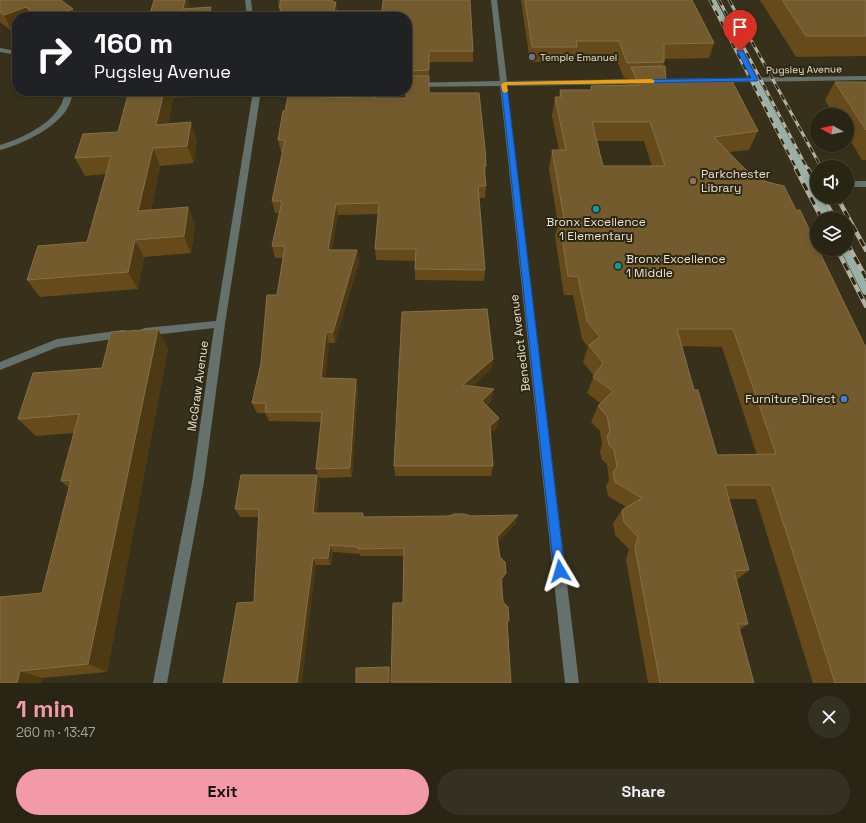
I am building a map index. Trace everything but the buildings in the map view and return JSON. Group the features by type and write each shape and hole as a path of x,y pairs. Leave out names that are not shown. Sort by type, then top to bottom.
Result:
{"main road":[{"path":"713,0 755,80 810,178"},
{"path":"848,256 866,291"}],"street":[{"path":"248,0 249,12"},
{"name":"Benedict Avenue","path":"494,0 572,683"},
{"path":"0,50 12,52"},
{"name":"Pugsley Avenue","path":"412,85 866,78"},
{"path":"0,148 22,140 51,122 61,112 68,101 68,96"},
{"name":"McGraw Avenue","path":"160,683 175,611 198,482 220,324 256,96"},
{"path":"854,184 866,184"},
{"path":"0,366 57,343 181,327 220,324"}],"railway":[{"path":"710,0 797,170"},
{"path":"719,0 808,170"},
{"path":"729,0 817,160"},
{"path":"796,169 818,212"},
{"path":"808,169 810,173"},
{"path":"827,204 831,212"},
{"path":"841,204 866,250"},
{"path":"841,256 866,306"},
{"path":"854,256 866,278"}],"slow traffic":[{"path":"505,91 504,84 651,81"}],"place":[{"name":"Temple Emanuel","path":"532,57"},
{"name":"Parkchester Library","path":"693,181"},
{"name":"Bronx Excellence 1 Elementary","path":"596,209"},
{"name":"Bronx Excellence 1 Middle","path":"618,266"},
{"name":"Furniture Direct","path":"844,399"}],"route":[{"path":"560,571 504,84 755,80 740,51"}]}
